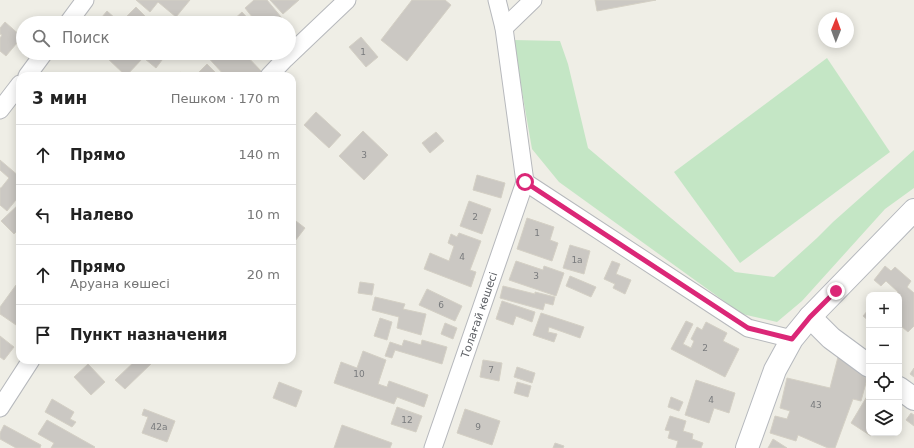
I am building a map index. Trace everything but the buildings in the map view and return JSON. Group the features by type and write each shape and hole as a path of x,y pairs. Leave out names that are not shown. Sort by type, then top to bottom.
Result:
{"street":[{"path":"73,16 86,0"},
{"path":"296,49 347,0"},
{"path":"497,0 504,28 525,182 748,328 792,339"},
{"path":"504,28 533,0"},
{"path":"30,72 39,60"},
{"path":"274,72 284,60"},
{"path":"0,110 16,89"},
{"name":"Толағай көшесі","path":"433,448 525,182"},
{"path":"747,448 775,370 792,339 810,317 914,210"},
{"path":"810,317 831,338 866,364"},
{"path":"0,408 28,364"},
{"path":"902,390 914,399"}],"green space":[{"path":"513,40 560,41 568,64 588,148 735,272 774,277 914,150 914,188 885,209 802,301 777,322 742,314 559,182 532,149"},
{"path":"827,58 890,152 740,263 674,172"}],"route":[{"path":"525,182 748,328 792,339 810,317 836,291"}]}
